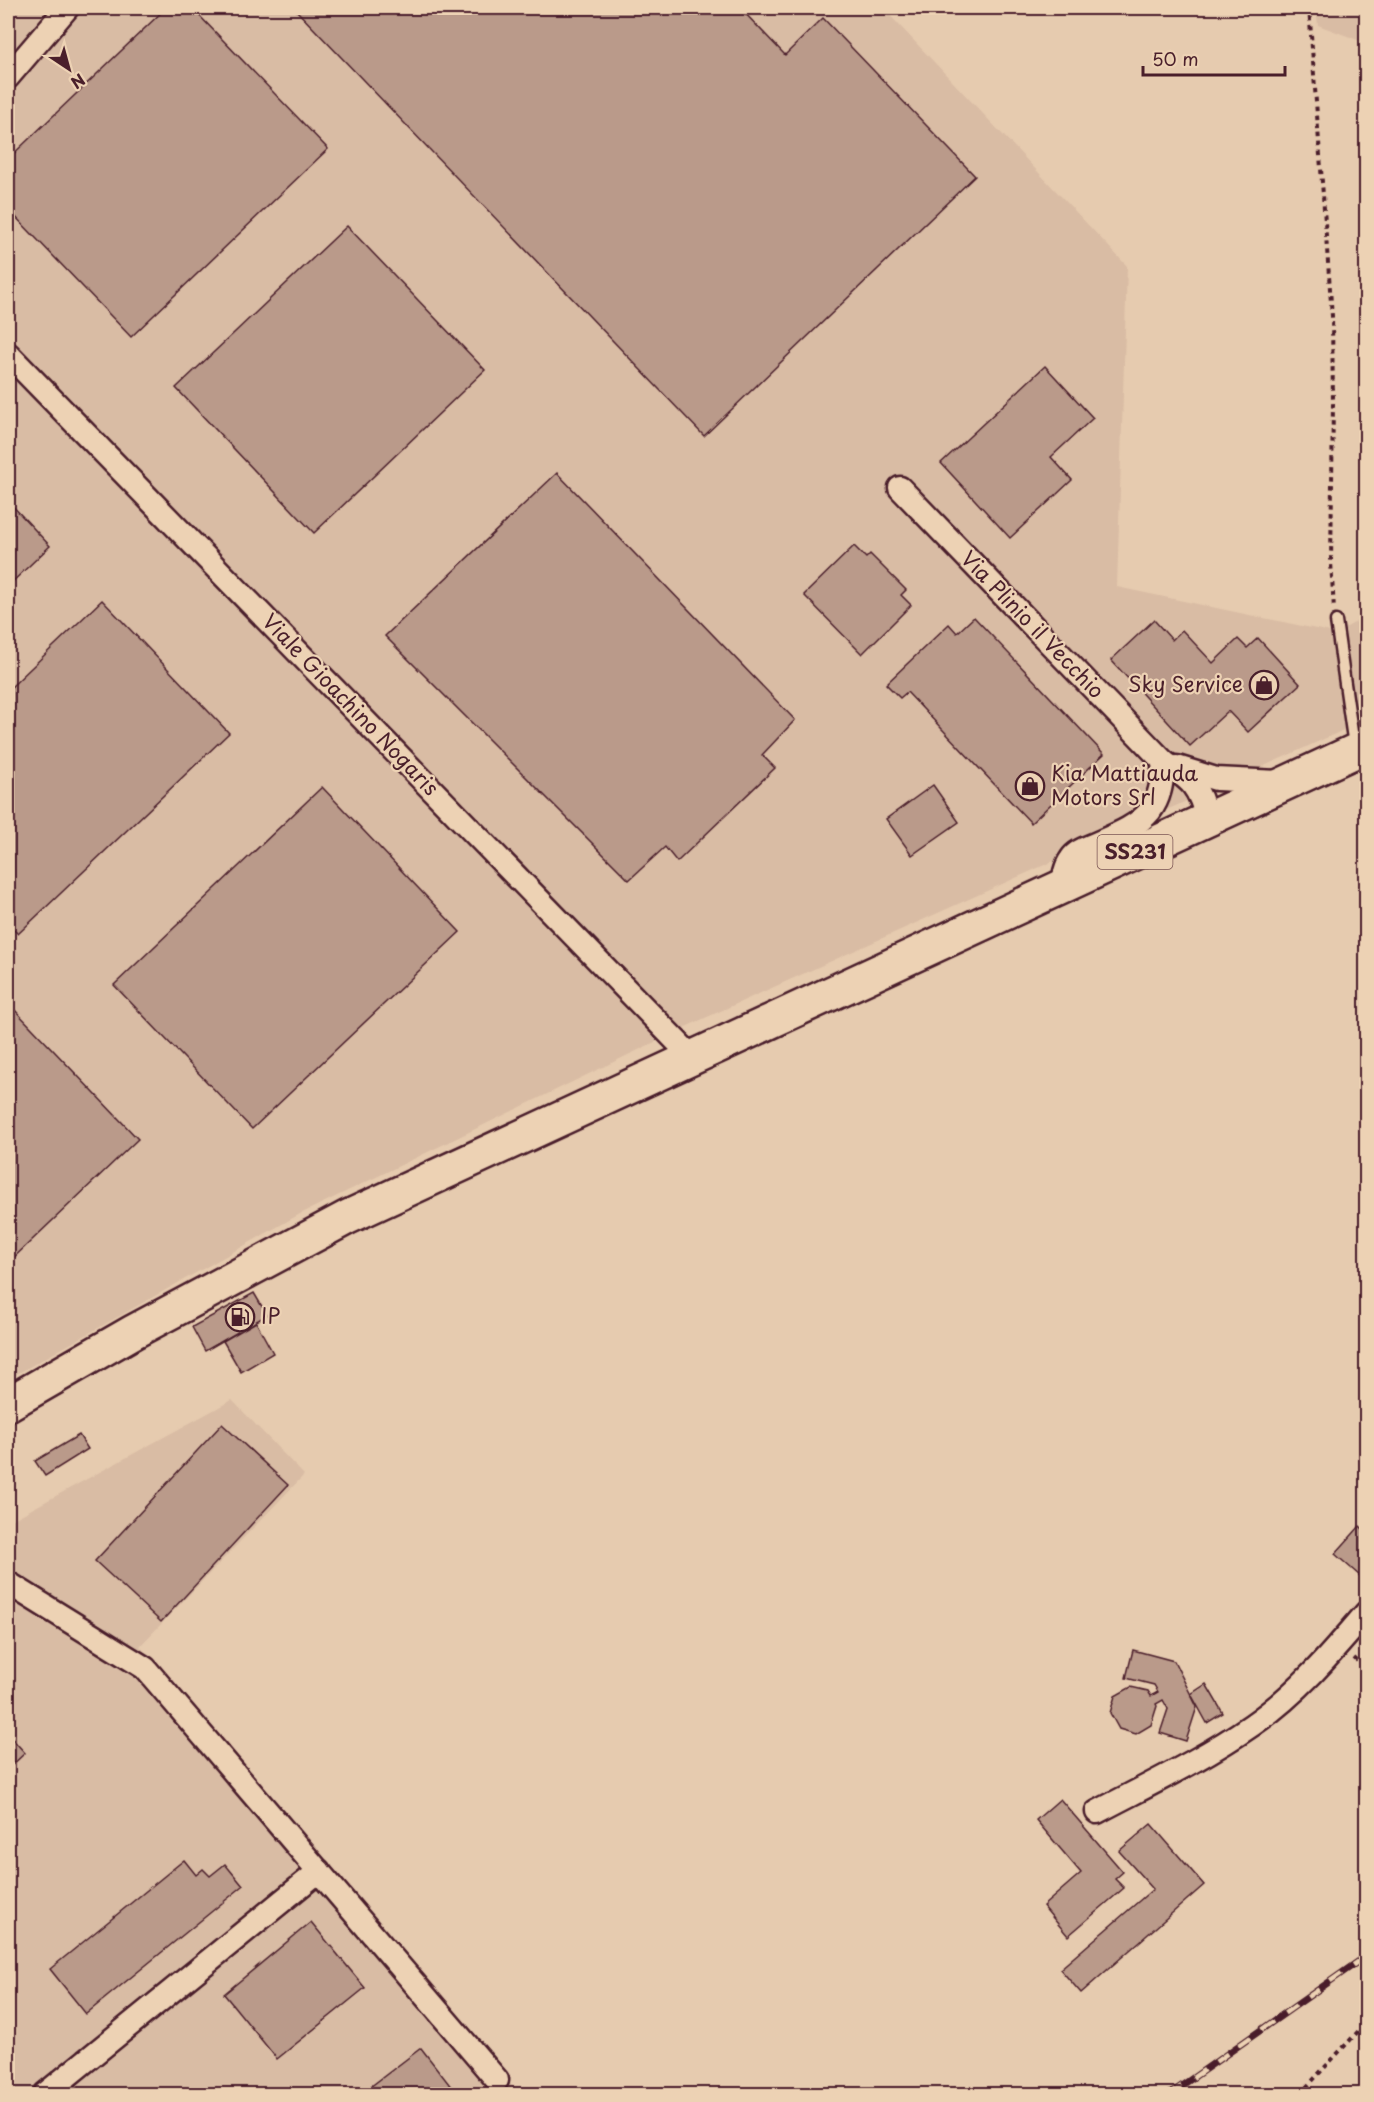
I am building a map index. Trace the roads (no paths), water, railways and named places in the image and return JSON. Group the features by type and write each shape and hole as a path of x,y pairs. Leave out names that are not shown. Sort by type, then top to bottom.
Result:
{"main road":[{"name":"SS231","path":"1063,885 1361,749"},
{"path":"8,1404 133,1332 348,1217 1063,885"}],"street":[{"path":"8,77 67,8"},
{"name":"Viale Gioachino Nogaris","path":"8,354 692,1057"},
{"name":"Via Plinio il Vecchio","path":"900,488 1164,762 1194,784 1199,792 1207,819"},
{"path":"1063,885 1068,864 1076,853 1116,834 1150,810 1161,786 1164,762"},
{"name":"Via Plinio il Vecchio","path":"1164,762 1216,778 1285,782"},
{"path":"8,1583 145,1668 496,2080"},
{"path":"1097,1812 1203,1757 1254,1724 1308,1677 1366,1613"},
{"path":"45,2094 319,1871"}],"lane":[{"path":"1336,621 1361,749"}],"railway":[{"path":"1170,2094 1366,1956"}],"place":[{"name":"Sky Service","path":"1264,685"},
{"name":"Kia Mattiauda Motors Srl","path":"1030,786"},
{"name":"IP","path":"240,1317"}]}
